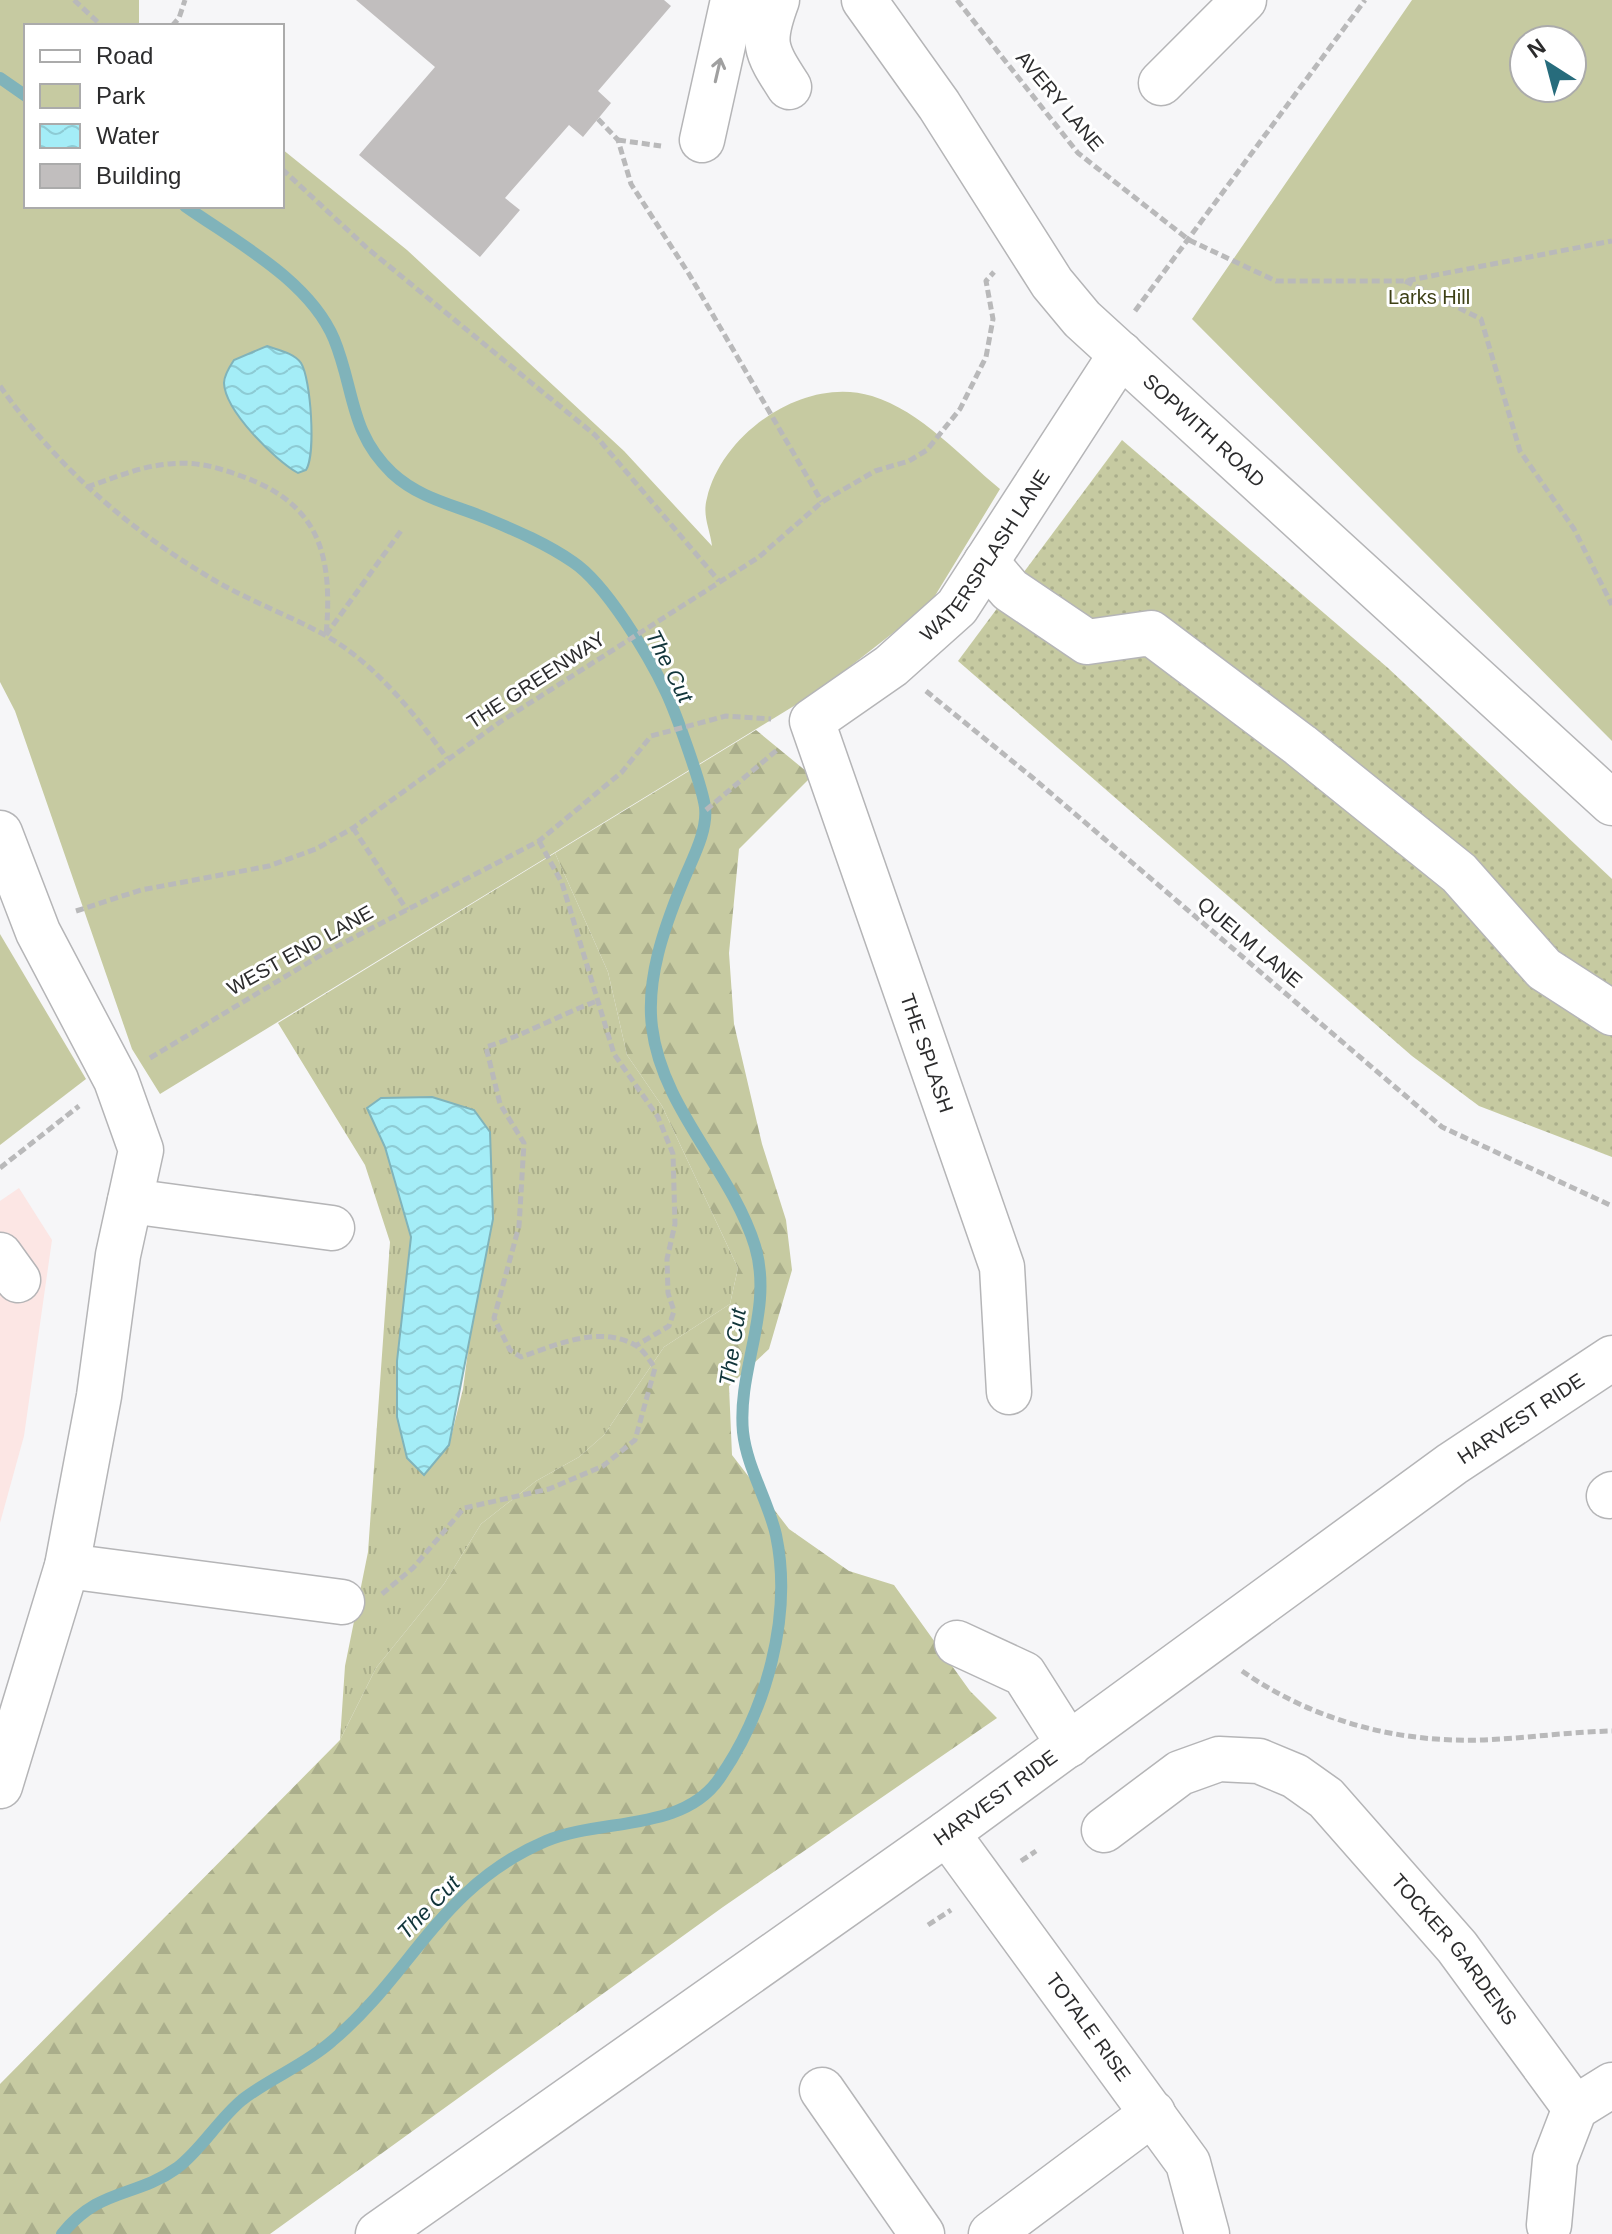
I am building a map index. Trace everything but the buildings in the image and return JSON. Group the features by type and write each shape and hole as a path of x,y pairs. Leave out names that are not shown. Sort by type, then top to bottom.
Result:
{"street":[{"path":"702,140 733,0"},
{"path":"777,0 768,23 767,52 789,87"},
{"name":"SOPWITH ROAD","path":"864,0 939,105 1052,283 1126,335 1612,803"},
{"path":"1161,83 1244,0"},
{"name":"WATERSPLASH LANE","path":"812,721 891,666 957,607 1126,335"},
{"path":"986,562 1010,590 1087,642 1151,633 1300,745 1459,873 1544,969 1612,1013"},
{"name":"THE SPLASH","path":"812,721 1002,1267 1009,1392"},
{"path":"0,833 7,879 116,1080 141,1150 67,1566 0,1786"},
{"path":"130,1201 332,1228"},
{"name":"HARVEST RIDE","path":"378,2234 947,1833 1452,1464 1612,1358"},
{"path":"67,1566 342,1602"},
{"path":"957,1643 1024,1674 1069,1745"},
{"name":"TOCKER GARDENS","path":"1104,1830 1180,1773 1219,1759 1259,1761 1295,1776 1326,1798 1457,1947 1575,2108"},
{"name":"TOTALE RISE","path":"947,1833 1188,2163 1207,2234"},
{"path":"1553,2231 1555,2160 1575,2108 1612,2085"},
{"path":"822,2090 922,2234"},
{"path":"991,2234 1153,2113"}],"path":[{"path":"74,0 100,24"},
{"path":"174,24 185,0"},
{"name":"AVERY LANE","path":"957,0 1078,153 1189,240 1276,281 1405,281 1612,241"},
{"path":"1126,335 1159,279 1365,0"},
{"path":"598,119 618,140 631,184 689,274 822,502"},
{"path":"284,171 367,248 595,435 719,581"},
{"name":"THE GREENWAY","path":"38,932 77,910 141,890 269,866 316,849 353,828 447,758 593,661 759,557 822,502 875,471 909,461 927,450 960,409 976,381 992,337 986,281 996,270"},
{"path":"1405,281 1481,319 1520,451 1574,529 1612,605"},
{"path":"0,386 59,462 147,537 205,575 326,636 372,671 413,713 447,758"},
{"path":"87,487 139,469 195,462 266,485 300,509 319,537 328,571 326,636"},
{"path":"326,636 403,528"},
{"name":"QUELM LANE","path":"891,666 1033,778 1442,1127 1612,1206"},
{"name":"WEST END LANE","path":"0,1168 116,1080 204,1022 539,841 622,772 651,736 726,716 812,721"},
{"path":"706,810 812,721"},
{"path":"353,828 407,910"},
{"path":"539,841 562,883 614,1054 658,1117 673,1154 675,1224 667,1259 668,1293 674,1311 669,1326 637,1345"},
{"path":"342,1602 381,1595 413,1568 464,1508 549,1489 603,1466 635,1440 655,1368 637,1345 603,1335 559,1344 521,1357 510,1350 494,1318 519,1226 524,1143 500,1104 486,1047 527,1034 560,1014 597,1001"},
{"path":"1238,1667 1308,1710 1405,1737 1484,1740 1612,1731"},
{"path":"1027,1857 1036,1851"},
{"path":"928,1925 940,1918"}],"shaded area":[{"path":"19,1188 52,1240 24,1436 0,1523 0,1201"}],"green space":[{"path":"0,0 139,0 139,24 24,24 24,208 284,208 284,151 407,250 624,451 712,546 706,517 707,498 716,474 730,452 748,432 770,415 794,402 820,394 846,392 872,396 890,403 940,436 1000,489 930,604 820,690 160,1094 132,1049 15,711 0,682"},
{"name":"Larks Hill","path":"1412,0 1612,0 1612,741 1192,319"},
{"path":"1122,440 1388,668 1612,879 1612,1157 1479,1106 1412,1056 958,661"},
{"path":"756,730 812,776 739,849 729,953 734,1024 762,1144 786,1220 792,1270 769,1349 729,1386 732,1455 789,1529 849,1571 894,1585 970,1691 997,1718 723,1907 270,2234 0,2234 0,2084 340,1740 376,1668 444,1584 481,1524 536,1481 579,1457 604,1435 664,1347 730,1304 738,1268 662,1106 627,1055 608,972 555,853"},
{"path":"555,853 608,972 627,1055 662,1106 738,1268 730,1304 664,1347 604,1435 579,1457 536,1481 481,1524 444,1584 376,1668 340,1740 345,1666 368,1552 390,1242 365,1165 278,1023","holes":["382,1098 474,1305 463,1389 449,1445 397,1417 397,1361 411,1237 385,1147 367,1108"]},
{"path":"0,934 86,1079 0,1145"}],"water":[{"path":"267,346 286,352 301,363 307,384 311,449 306,470 298,473 253,434 233,407 224,383 234,360"},
{"path":"432,1097 474,1110 490,1132 493,1219 449,1445 424,1475 407,1458 397,1417 397,1361 411,1237 385,1147 367,1108 381,1098"}],"waterway":[{"name":"The Cut","path":"0,78 24,95"},
{"name":"The Cut","path":"62,2234 90,2208 162,2178 177,2168 242,2100 332,2041 360,2015 453,1906 510,1860 546,1841 663,1816 703,1796 736,1753 762,1694 772,1662 781,1598 776,1535 743,1432 745,1385 760,1293 760,1270 755,1246 730,1191 669,1085 658,1057 652,1027 652,991 658,954 675,901 698,846 705,817 699,783 670,702 626,622 586,572 521,533 426,495 392,473 378,458 360,426 341,358 323,318 289,280 188,208"}]}
